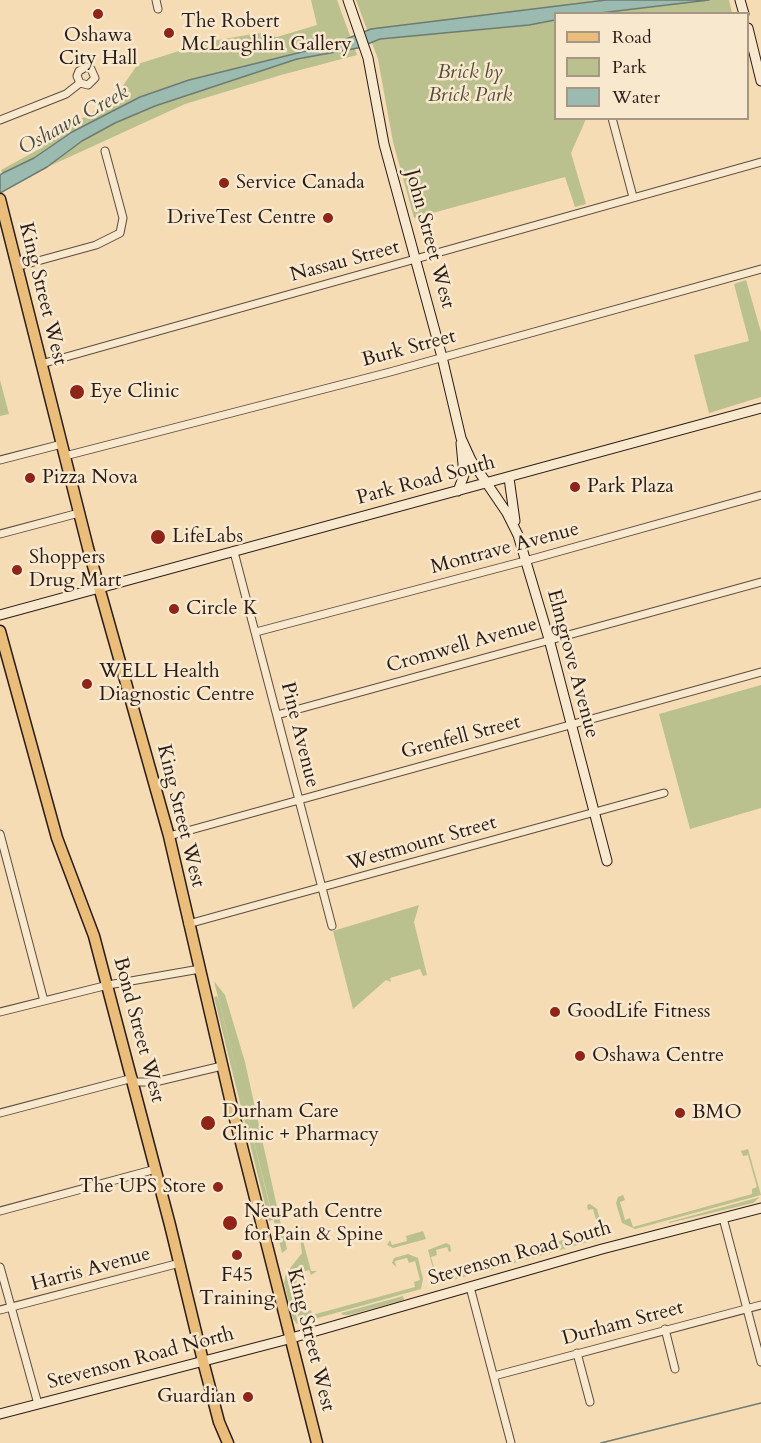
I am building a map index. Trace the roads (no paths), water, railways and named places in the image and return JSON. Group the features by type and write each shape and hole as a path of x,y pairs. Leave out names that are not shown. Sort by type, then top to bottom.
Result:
{"main road":[{"name":"John Street West","path":"348,0 368,58 384,144 442,357 461,438 471,460 486,483"},
{"path":"749,36 761,81"},
{"name":"King Street West","path":"0,200 80,513 169,836 222,1066 317,1443"},
{"name":"Park Road South","path":"0,615 101,590 761,408"},
{"path":"458,491 465,475 461,438"},
{"path":"509,477 518,535"},
{"name":"Elmgrove Avenue","path":"486,483 507,513 518,535 549,639 606,861"},
{"name":"Bond Street West","path":"0,631 57,838 86,909 108,985 180,1263 202,1361 219,1422 228,1443"},
{"name":"Stevenson Road South","path":"291,1338 761,1208"},
{"name":"Stevenson Road North","path":"0,1414 291,1338"}],"street":[{"path":"156,0 158,9"},
{"path":"0,120 58,97 80,83"},
{"path":"613,120 633,197"},
{"path":"16,267 109,241 120,233 123,218 105,151"},
{"name":"Nassau Street","path":"41,364 226,310 416,260 761,162"},
{"name":"Burk Street","path":"65,456 442,357 761,269"},
{"path":"0,459 62,444"},
{"name":"Montrave Avenue","path":"256,632 525,561 761,495"},
{"path":"0,534 80,513"},
{"name":"Pine Avenue","path":"234,552 332,926"},
{"name":"Cromwell Avenue","path":"277,715 761,582"},
{"name":"Grenfell Street","path":"169,836 761,672"},
{"name":"Westmount Street","path":"188,924 664,794"},
{"path":"0,834 44,1001"},
{"path":"0,1012 108,985 200,969"},
{"path":"0,1113 134,1080 155,1082 222,1066"},
{"path":"0,1211 156,1169"},
{"path":"723,1218 761,1362"},
{"name":"Harris Avenue","path":"0,1310 180,1263"},
{"path":"0,1267 38,1404"},
{"path":"470,1287 511,1443"},
{"name":"Durham Street","path":"494,1376 761,1305"},
{"path":"664,1329 675,1369"},
{"path":"577,1353 590,1402"}],"water":[{"path":"606,0 709,0 608,12 554,12 554,20 529,25 380,39 358,48 297,59 155,106 115,123 82,141 47,167 0,193 0,175 34,158 72,132 140,97 189,80 334,44 371,29"}],"waterway":[{"path":"601,1443 761,1403"}],"place":[{"name":"Oshawa City Hall","path":"98,14"},
{"name":"The Robert McLaughlin Gallery","path":"169,33"},
{"name":"Service Canada","path":"224,183"},
{"name":"DriveTest Centre","path":"328,218"},
{"name":"Eye Clinic","path":"77,392"},
{"name":"Pizza Nova","path":"30,478"},
{"name":"Park Plaza","path":"575,487"},
{"name":"LifeLabs","path":"158,537"},
{"name":"Shoppers Drug Mart","path":"17,570"},
{"name":"Circle K","path":"174,609"},
{"name":"WELL Health Diagnostic Centre","path":"87,684"},
{"name":"GoodLife Fitness","path":"555,1012"},
{"name":"Oshawa Centre","path":"580,1056"},
{"name":"BMO","path":"680,1113"},
{"name":"Durham Care Clinic + Pharmacy","path":"208,1123"},
{"name":"The UPS Store","path":"218,1187"},
{"name":"NeuPath Centre for Pain & Spine","path":"230,1223"},
{"name":"F45 Training","path":"237,1255"},
{"name":"Guardian","path":"248,1397"}],"park label":[{"name":"Brick by Brick Park","path":"470,84"}],"water label":[{"name":"Oshawa Creek","path":"74,121"}]}
